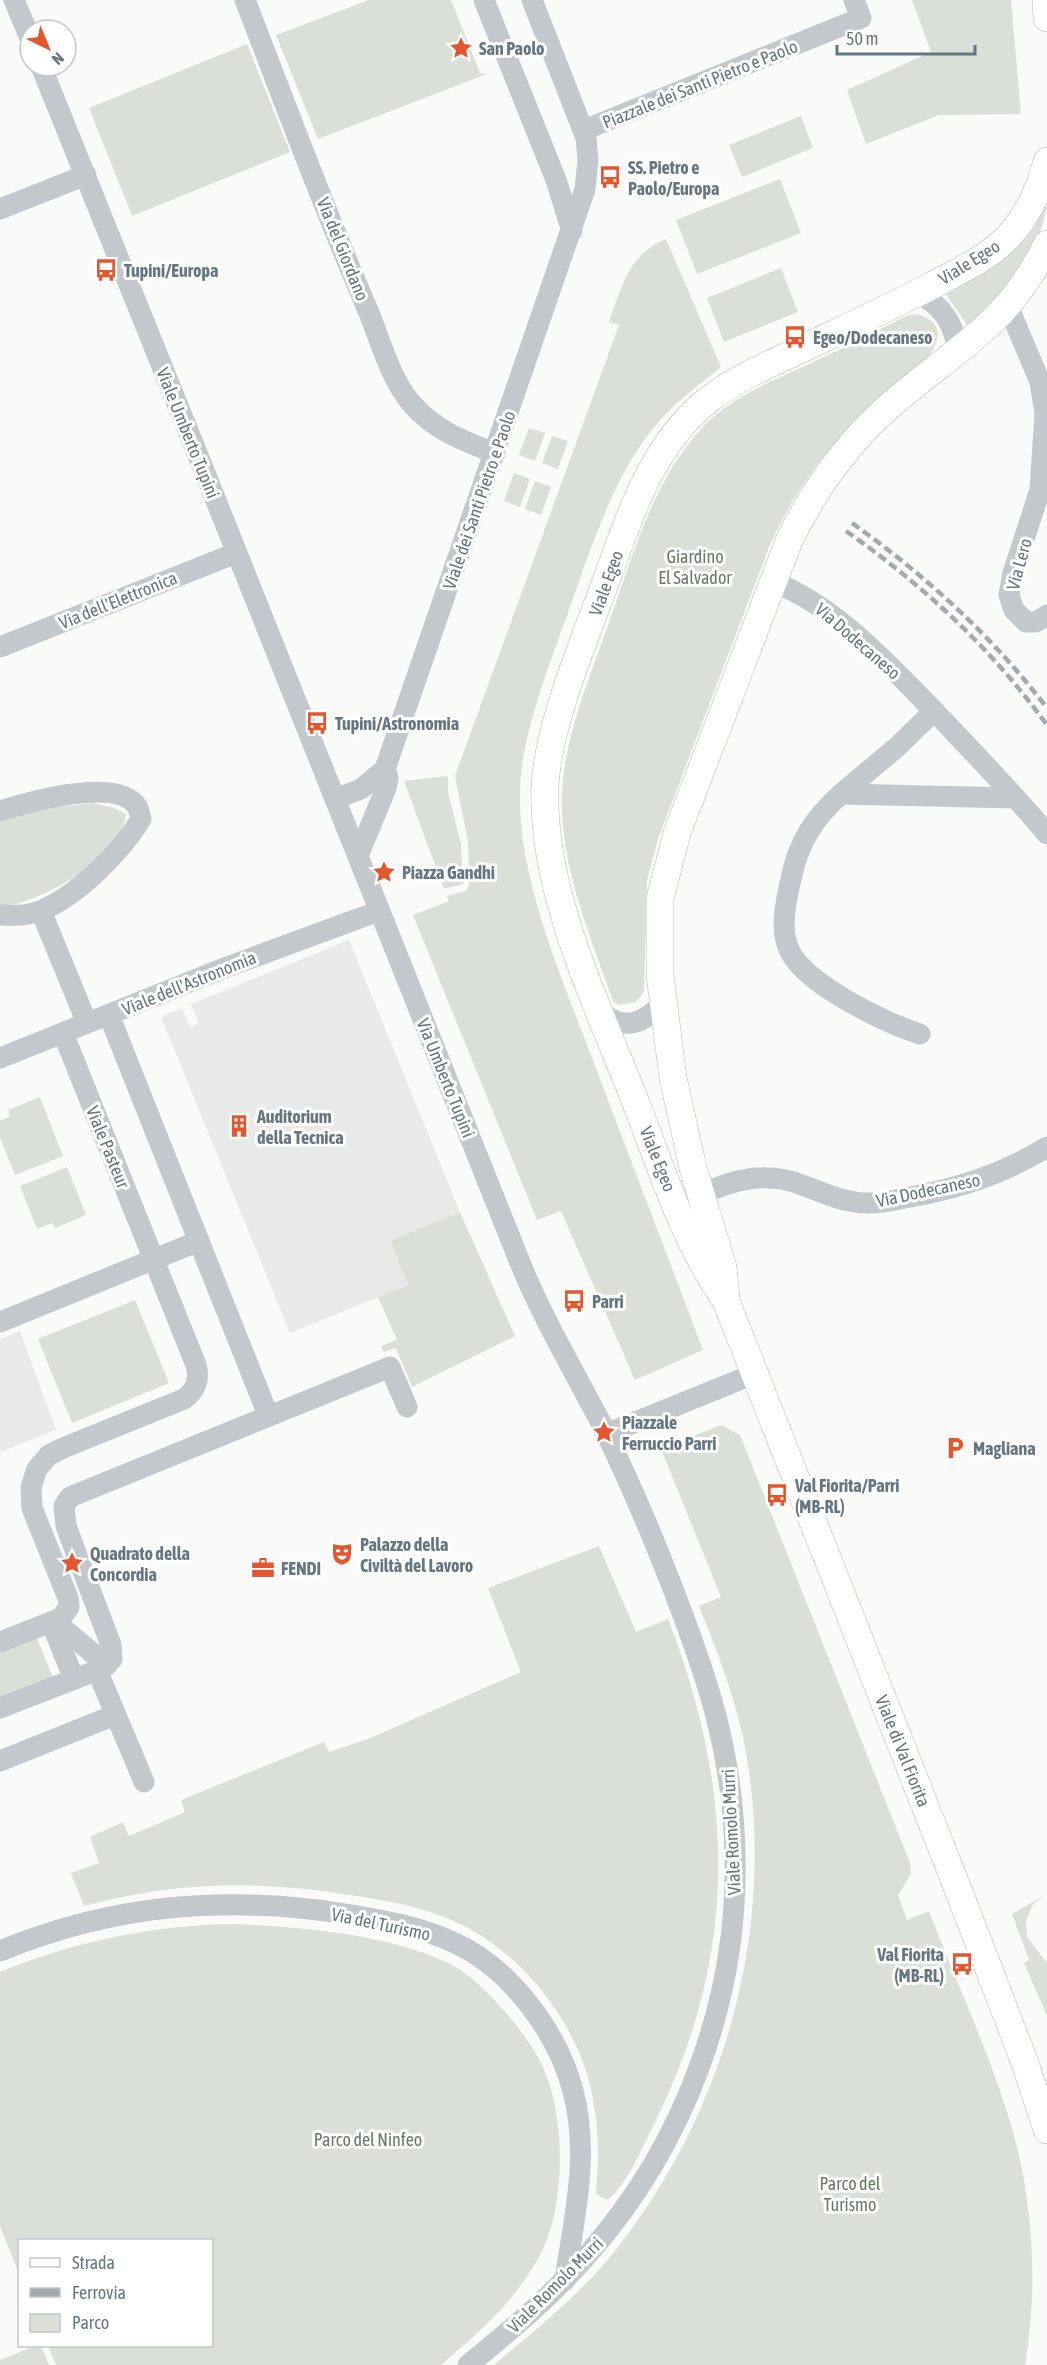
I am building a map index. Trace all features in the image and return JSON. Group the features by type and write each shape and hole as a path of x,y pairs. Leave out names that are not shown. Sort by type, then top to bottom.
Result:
{"main road":[{"path":"1046,0 1047,18"},
{"name":"Viale Egeo","path":"754,1374 726,1301 692,1246 601,1012 558,889 547,830 545,785 554,737 573,674 615,556 642,490 672,437 697,410 714,396 754,372 969,267 1009,236 1030,208 1047,161"},
{"name":"Viale Egeo","path":"726,1301 723,1267 700,1195 681,1121 663,1003 659,920 665,870 677,833 774,582 801,519 841,458 861,433 888,408 959,352 1008,306 1032,272 1047,244"},
{"name":"Viale di Val Fiorita","path":"754,1374 963,1902 1025,2063 1047,2130"}],"street":[{"path":"14,0 22,18"},
{"name":"Via del Giordano","path":"245,0 357,287 398,383 412,404 438,428 458,439 495,453"},
{"path":"484,0 568,214 572,231"},
{"name":"Piazzale dei Santi Pietro e Paolo","path":"532,0 584,130 861,18 854,0"},
{"name":"Viale Umberto Tupini","path":"46,78 335,799"},
{"name":"Viale dei Santi Pietro e Paolo","path":"385,769 572,231 587,176 588,154 584,130"},
{"path":"0,209 86,175"},
{"name":"Viale Egeo","path":"917,293 934,303 946,315 954,330 959,352"},
{"name":"Via Lero","path":"1008,306 1040,382 1046,422 1038,499 1013,573 1009,594 1014,610 1026,622 1036,622 1047,615"},
{"name":"Via dell'Elettronica","path":"0,647 236,553"},
{"name":"Via Dodecaneso","path":"774,582 804,596 835,618 879,657 934,711 1047,834"},
{"path":"920,1034 874,1015 808,974 796,963 787,945 785,913 796,855 815,820 934,711"},
{"path":"358,856 386,788 388,778 385,769 361,789 335,799 382,919"},
{"path":"0,811 40,799 98,792 127,798 137,806 141,819 131,836 88,879 41,911 16,916 0,915"},
{"path":"841,794 1015,798"},
{"path":"41,911 87,1023"},
{"name":"Viale dell'Astronomia","path":"0,1058 227,967 382,919"},
{"name":"Via Umberto Tupini","path":"382,919 526,1277 606,1434"},
{"path":"601,1012 619,1023 633,1024 645,1019 663,1003"},
{"path":"109,1015 268,1414"},
{"name":"Viale Pasteur","path":"53,1621 66,1613 69,1602 32,1508 31,1487 37,1469 49,1455 63,1448 184,1399 196,1387 198,1373 63,1033"},
{"name":"Via Dodecaneso","path":"700,1195 736,1180 767,1178 801,1184 857,1203 891,1201 978,1181 1008,1169 1047,1147"},
{"path":"0,1322 198,1241"},
{"path":"0,1708 102,1668 112,1659 112,1650 66,1526 64,1515 66,1500 74,1494 390,1366 407,1407"},
{"path":"606,1434 754,1374"},
{"name":"Viale Romolo Murri","path":"468,2365 525,2319 565,2280 628,2204 667,2140 703,2056 727,1965 735,1888 731,1786 716,1709 683,1613 606,1434"},
{"path":"0,1642 53,1621"},
{"path":"53,1621 102,1668 115,1715 144,1782"},
{"path":"53,1621 75,1679"},
{"path":"0,1761 115,1715"},
{"name":"Via del Turismo","path":"0,1952 47,1934 107,1917 165,1908 216,1904 284,1907 369,1918 431,1933 467,1950 503,1978 537,2018 561,2056 573,2090 581,2144 580,2180 565,2280"}],"shaded area":[{"path":"349,940 460,1212 390,1241 408,1285 290,1333 161,1017 182,1008 190,1027 199,1023 191,1004"},
{"path":"20,1331 56,1430 0,1452 0,1339"}],"green space":[{"path":"369,0 451,0 480,73 487,74 318,139 276,35"},
{"path":"912,0 1011,0 1021,114 939,115 866,144 847,90 931,52"},
{"path":"247,44 290,152 132,216 89,108"},
{"path":"801,116 813,148 742,177 729,145"},
{"path":"780,179 801,233 697,274 676,220"},
{"path":"1047,194 1040,233 1031,251 1009,283 969,328 945,293"},
{"path":"666,239 721,367 660,420 645,439 620,480 591,547 541,690 527,741 520,789 521,823 526,858 544,929 703,1350 635,1380 561,1211 537,1220 413,915 449,901 447,896 466,891 469,885 468,842 455,776 619,325 609,322 623,284 628,273 643,254"},
{"path":"781,268 798,312 724,342 707,298"},
{"name":"Giardino El Salvador","path":"916,314 925,317 935,326 937,337 933,350 836,442 800,490 769,547 658,839 647,880 644,992 636,1002 618,1005 613,1001 574,885 564,837 562,789 570,741 583,694 646,520 657,495 686,447 704,426 728,405 770,382 907,316"},
{"path":"529,428 545,433 535,461 519,455"},
{"path":"552,436 568,441 558,469 542,463"},
{"path":"514,473 530,479 520,507 504,501"},
{"path":"535,481 551,487 541,515 525,509"},
{"path":"448,776 448,792 461,844 463,884 444,889 404,781"},
{"path":"94,803 126,814 121,830 110,847 95,862 56,887 17,904 0,907 0,819 39,809"},
{"path":"40,1097 63,1156 15,1175 0,1137 0,1121 10,1116 8,1110"},
{"path":"67,1167 86,1215 55,1228 52,1223 37,1229 20,1186"},
{"path":"460,1212 515,1336 412,1387 396,1348 384,1352 381,1346 397,1340 378,1297 408,1285 390,1241"},
{"path":"135,1300 169,1383 72,1423 38,1339"},
{"name":"Parco del Turismo","path":"721,1425 740,1435 910,1863 911,1874 898,1895 907,1920 929,1911 1000,2090 1018,2151 1028,2204 1032,2285 1025,2365 494,2365 554,2314 597,2272 650,2202 684,2144 711,2083 732,2019 747,1954 754,1887 754,1819 746,1752 732,1696 699,1606 721,1597 661,1449"},
{"path":"599,1546 636,1632 668,1619 690,1683 706,1746 716,1809 718,1871 714,1933 702,1995 683,2057 635,2163 622,2185 607,2200 596,2194 598,2158 595,2110 588,2078 575,2043 546,1996 509,1956 487,1940 464,1926 414,1907 336,1893 272,1886 179,1888 116,1898 84,1906 71,1873 99,1863 90,1837 123,1822 129,1836 185,1812 181,1800 324,1742 329,1752 368,1739 521,1672 488,1588"},
{"path":"36,1636 54,1680 0,1701 0,1650"},
{"path":"1043,1896 1033,1904 1026,1921 1027,1937 1047,1963 1047,2016 1024,1963 1029,1960 1012,1914"},
{"name":"Parco del Ninfeo","path":"235,1924 316,1930 371,1939 424,1953 468,1975 516,2025 538,2057 550,2085 559,2131 559,2180 551,2227 535,2265 512,2297 485,2326 441,2365 56,2365 48,2347 213,2347 213,2239 18,2239 18,2271 0,2226 0,1972 86,1943 145,1931"},
{"path":"32,2347 41,2347 49,2365 0,2365 0,2360"}],"railway":[{"path":"852,523 906,564 957,608 1004,656 1047,708"},
{"path":"846,531 902,573 954,619 1003,670 1047,725"}],"place":[{"name":"San Paolo","path":"461,48"},
{"name":"SS. Pietro e Paolo/Europa","path":"610,177"},
{"name":"Tupini/Europa","path":"106,270"},
{"name":"Egeo/Dodecaneso","path":"795,337"},
{"name":"Tupini/Astronomia","path":"317,723"},
{"name":"Piazza Gandhi","path":"384,872"},
{"name":"Auditorium della Tecnica","path":"239,1126"},
{"name":"Parri","path":"574,1301"},
{"name":"Piazzale Ferruccio Parri","path":"604,1432"},
{"name":"Magliana","path":"955,1448"},
{"name":"Val Fiorita/Parri (MB-RL)","path":"777,1495"},
{"name":"Palazzo della Civiltà del Lavoro","path":"342,1554"},
{"name":"Quadrato della Concordia","path":"72,1563"},
{"name":"FENDI","path":"263,1568"},
{"name":"Val Fiorita (MB-RL)","path":"962,1964"}]}
